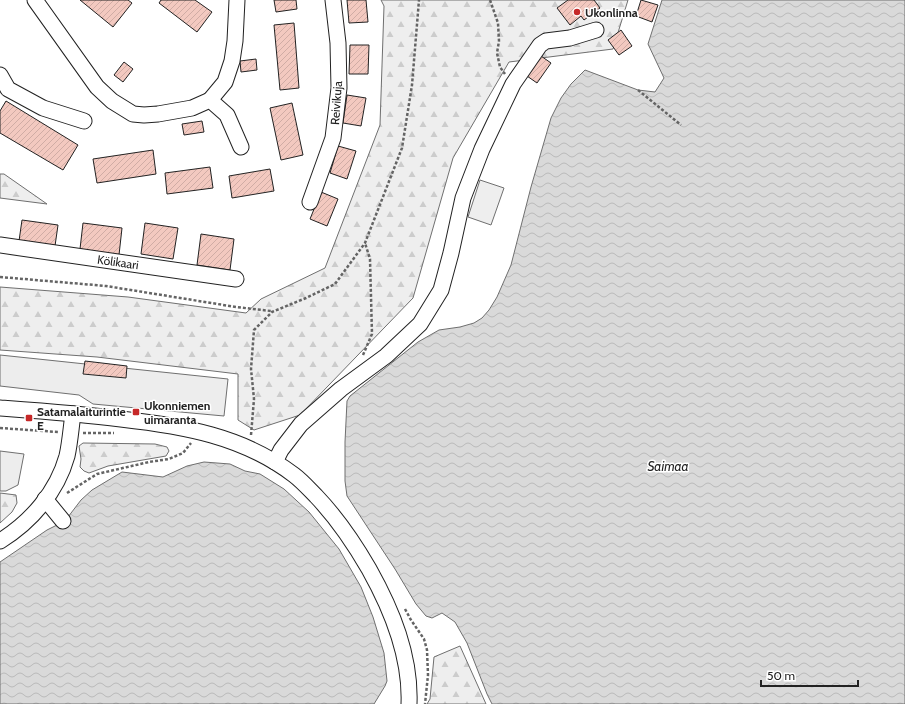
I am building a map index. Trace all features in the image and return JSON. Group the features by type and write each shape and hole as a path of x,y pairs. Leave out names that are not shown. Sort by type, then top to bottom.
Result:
{"street":[{"path":"35,0 97,87 112,101 133,114 144,115 192,108 210,100 225,82 232,61 235,41 237,0"},
{"name":"Reivikuja","path":"310,202 333,138 339,88 338,43 333,0"},
{"path":"276,462 281,450 300,424 341,389 386,356 420,324 441,290 464,198 482,149 513,84 540,44 546,41 570,38 596,30"},
{"path":"0,75 8,89 43,108 84,122"},
{"path":"210,100 227,115 241,147"},
{"name":"Kölikaari","path":"0,245 236,279"},
{"path":"0,408 148,422 220,437 246,447 276,462 295,476 326,506 346,531 381,590 398,632 403,650 410,696 409,704"},
{"path":"0,541 19,528 48,503 66,460 73,414"},
{"path":"48,503 63,521"}],"path":[{"path":"0,277 106,286 272,312 335,284 365,243 402,148 412,85 419,0"},
{"path":"490,0 498,23 499,41 497,53 500,67"},
{"path":"638,90 681,125"},
{"path":"362,374 362,358 372,334 370,259 365,243"},
{"path":"0,428 64,432"},
{"path":"78,432 118,434"},
{"path":"48,503 97,474 169,459 183,453 191,444 184,442"},
{"path":"425,704 428,675"}],"green space":[{"path":"381,0 628,0 613,49 509,62 453,158 413,298 300,415 254,430 238,420 238,374 97,357 0,350 0,287 128,297 246,313 261,299 325,268 380,125 384,6"},
{"path":"0,174 4,174 47,204 0,198"},
{"path":"480,180 504,188 491,225 468,217"},
{"path":"83,443 155,444 167,447 169,451 166,456 108,466 89,473 80,467 81,459 79,446"},
{"path":"0,493 16,495 17,503 12,512 0,523"},
{"path":"460,646 486,704 427,704 430,699 434,657"}],"shaded area":[{"path":"0,355 228,379 224,416 93,404 79,395 0,386"},
{"path":"0,451 24,454 18,485 6,491 0,491"}],"water":[{"name":"Saimaa","path":"662,0 905,0 905,704 492,704 467,643 455,622 442,613 432,618 426,616 416,604 347,496 345,481 345,442 347,401 350,396 418,342 439,330 474,323 482,318 489,310 497,297 511,265 551,118 561,98 571,84 585,70 638,90 655,92 664,78 648,44"},
{"path":"204,462 230,464 245,471 260,474 284,489 309,512 339,549 361,587 373,617 384,653 387,681 374,704 0,704 0,562 47,530 59,524 68,517 81,500 92,490 122,472 163,477 187,466"}],"building":[{"path":"80,0 128,0 132,3 113,27"},
{"path":"161,0 195,0 212,12 197,32 159,3"},
{"path":"274,0 296,0 297,9 276,12"},
{"path":"347,0 366,0 368,22 349,23"},
{"name":"Ukonlinna","path":"568,0 594,0 600,8 584,20 581,16 570,25 557,8"},
{"path":"641,0 658,5 652,22 636,16"},
{"path":"294,23 299,88 280,90 274,25"},
{"path":"621,30 632,46 619,55 608,40"},
{"path":"350,45 369,45 368,74 349,74"},
{"path":"541,56 551,63 537,83 527,76"},
{"path":"256,59 257,70 241,72 240,61"},
{"path":"124,62 133,69 123,82 114,75"},
{"path":"347,95 366,98 361,126 343,123"},
{"path":"6,101 78,145 63,170 0,133 0,111"},
{"path":"292,103 303,155 281,160 270,108"},
{"path":"202,121 204,132 184,135 182,124"},
{"path":"338,146 356,151 347,179 330,173"},
{"path":"153,150 156,174 97,183 93,159"},
{"path":"210,167 213,188 167,194 165,173"},
{"path":"270,169 274,191 232,198 229,176"},
{"path":"321,192 338,199 327,226 310,219"},
{"path":"22,220 58,225 55,246 19,241"},
{"path":"83,223 122,228 119,255 80,249"},
{"path":"145,223 178,228 173,259 141,254"},
{"path":"201,234 234,239 230,270 197,265"},
{"path":"85,361 127,366 126,378 83,374"}],"place":[{"name":"Ukonlinna","path":"577,12"},
{"name":"Ukonniemen uimaranta","path":"136,412"},
{"name":"Satamalaiturintie E","path":"29,418"}]}
